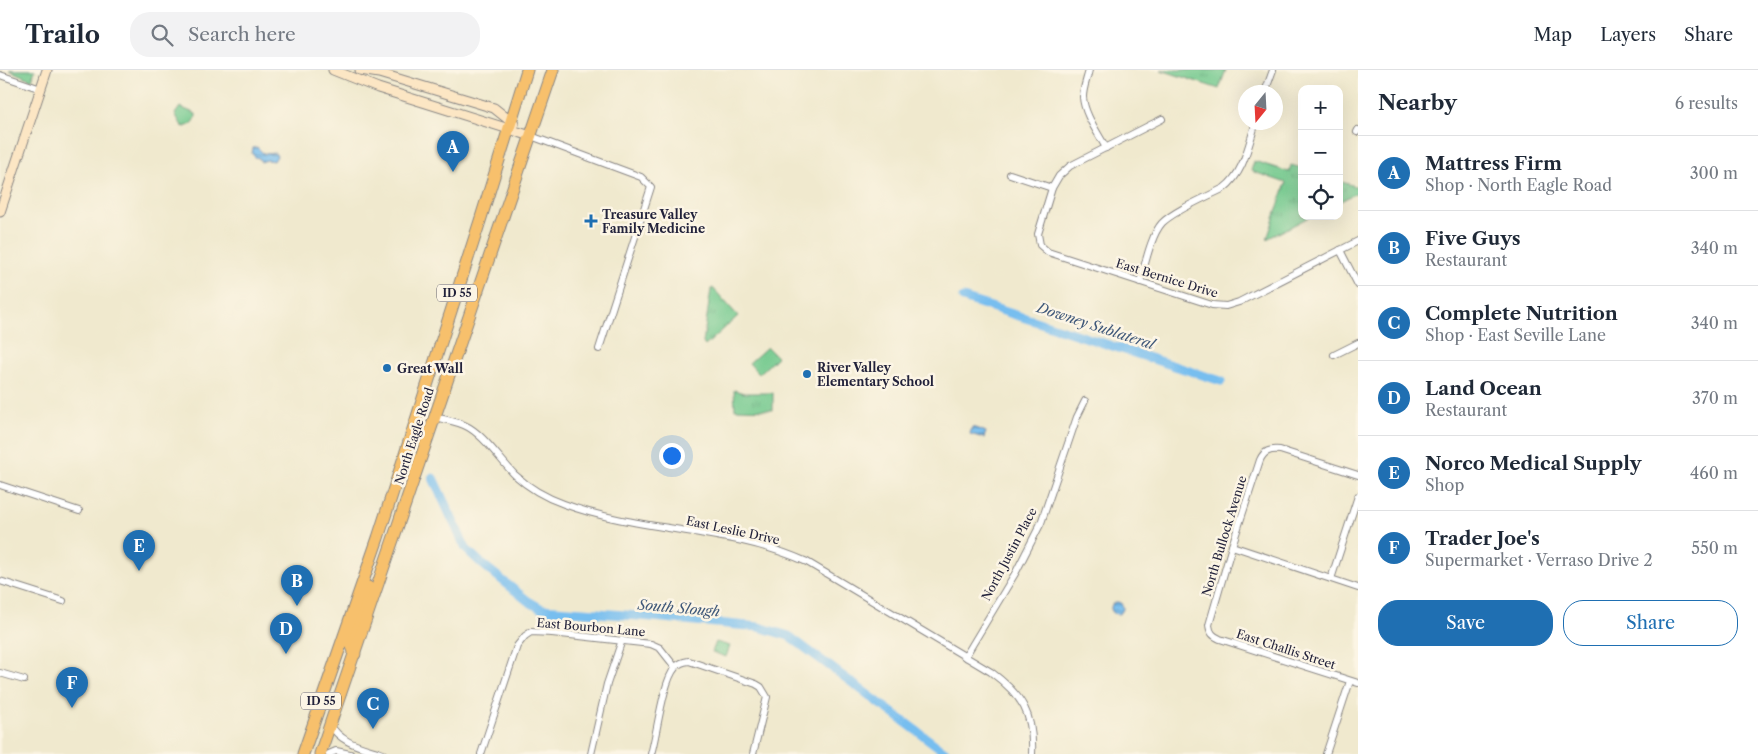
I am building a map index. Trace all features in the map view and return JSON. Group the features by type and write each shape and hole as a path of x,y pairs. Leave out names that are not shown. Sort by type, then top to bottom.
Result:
{"highway":[{"name":"North Eagle Road","path":"303,754 378,538 527,70"},
{"name":"North Eagle Road","path":"320,754 553,70"},
{"path":"355,654 350,641 382,548 378,538"},
{"path":"330,724 325,718 342,666 336,660"}],"street":[{"path":"0,212 47,70"},
{"path":"333,70 378,88 509,125 530,136 642,177 652,187 599,349"},
{"path":"360,70 379,73 494,108 509,125"},
{"path":"1090,70 1084,86 1083,98 1086,110 1106,148"},
{"path":"1268,85 1273,70"},
{"path":"0,74 41,89"},
{"path":"1010,174 1052,188 1059,176 1070,166 1162,119"},
{"path":"1140,282 1155,234 1162,224 1171,216 1232,183 1239,174 1253,130"},
{"name":"East Bernice Drive","path":"1052,188 1038,234 1040,245 1048,252 1212,305 1226,306 1239,302 1358,241"},
{"path":"1340,250 1358,285"},
{"path":"1334,355 1358,343"},
{"name":"North Justin Place","path":"965,656 1016,572 1041,523 1084,401"},
{"name":"East Leslie Drive","path":"434,417 465,425 479,436 516,476 538,492 563,504 605,516 758,544 785,552 807,562 992,672 1014,691 1023,703 1030,721 1032,754"},
{"name":"North Bullock Avenue","path":"1210,632 1210,618 1232,546 1260,460 1269,450 1280,450 1358,475"},
{"path":"0,485 79,511"},
{"path":"1331,579 1358,496"},
{"path":"1232,546 1358,588"},
{"path":"0,581 63,601"},
{"name":"East Bourbon Lane","path":"482,754 517,646 524,636 530,632 651,644 660,648 675,667"},
{"name":"East Challis Street","path":"1210,632 1220,639 1358,683"},
{"path":"591,754 607,684 622,640"},
{"path":"651,754 667,681 675,667 689,661 756,684 766,694 767,698 753,754"},
{"path":"0,673 24,680"},
{"path":"1326,754 1350,681"},
{"path":"330,724 334,733 346,742 383,754"},
{"path":"329,754 336,751 350,754"}],"green space":[{"path":"9,70 35,70 32,80"},
{"path":"1161,70 1226,70 1219,89"},
{"path":"180,107 196,114 193,122 185,127 182,126 175,114"},
{"path":"1254,161 1289,172 1291,165 1298,167 1298,220 1303,220 1267,239 1286,183 1251,171"},
{"path":"1343,182 1358,187 1358,192 1343,200"},
{"path":"713,288 738,316 705,346 703,343 711,289"},
{"path":"767,347 777,357 759,374 749,363"},
{"path":"734,390 744,393 773,393 773,410 735,409"},
{"path":"716,642 730,646 726,657 712,652"}],"water":[{"path":"257,147 264,154 275,153 277,156 274,161 267,160 261,162 259,158 252,154 253,148"},
{"path":"972,427 986,432 984,438 970,434"},
{"path":"1115,602 1119,602 1123,608 1119,614 1115,614 1111,610 1111,606"}],"waterway":[{"name":"Downey Sublateral","path":"963,298 1221,381"},
{"name":"South Slough","path":"433,478 466,549 528,601 542,609 759,627 789,636 948,754"}],"place":[{"name":"Mattress Firm","path":"453,172"},
{"name":"Treasure Valley Family Medicine","path":"591,221"},
{"name":"Great Wall","path":"387,368"},
{"name":"River Valley Elementary School","path":"807,374"},
{"name":"Norco Medical Supply","path":"139,571"},
{"name":"Five Guys","path":"297,606"},
{"name":"Land Ocean","path":"286,654"},
{"name":"Trader Joe's","path":"72,708"},
{"name":"Complete Nutrition","path":"373,729"}]}
